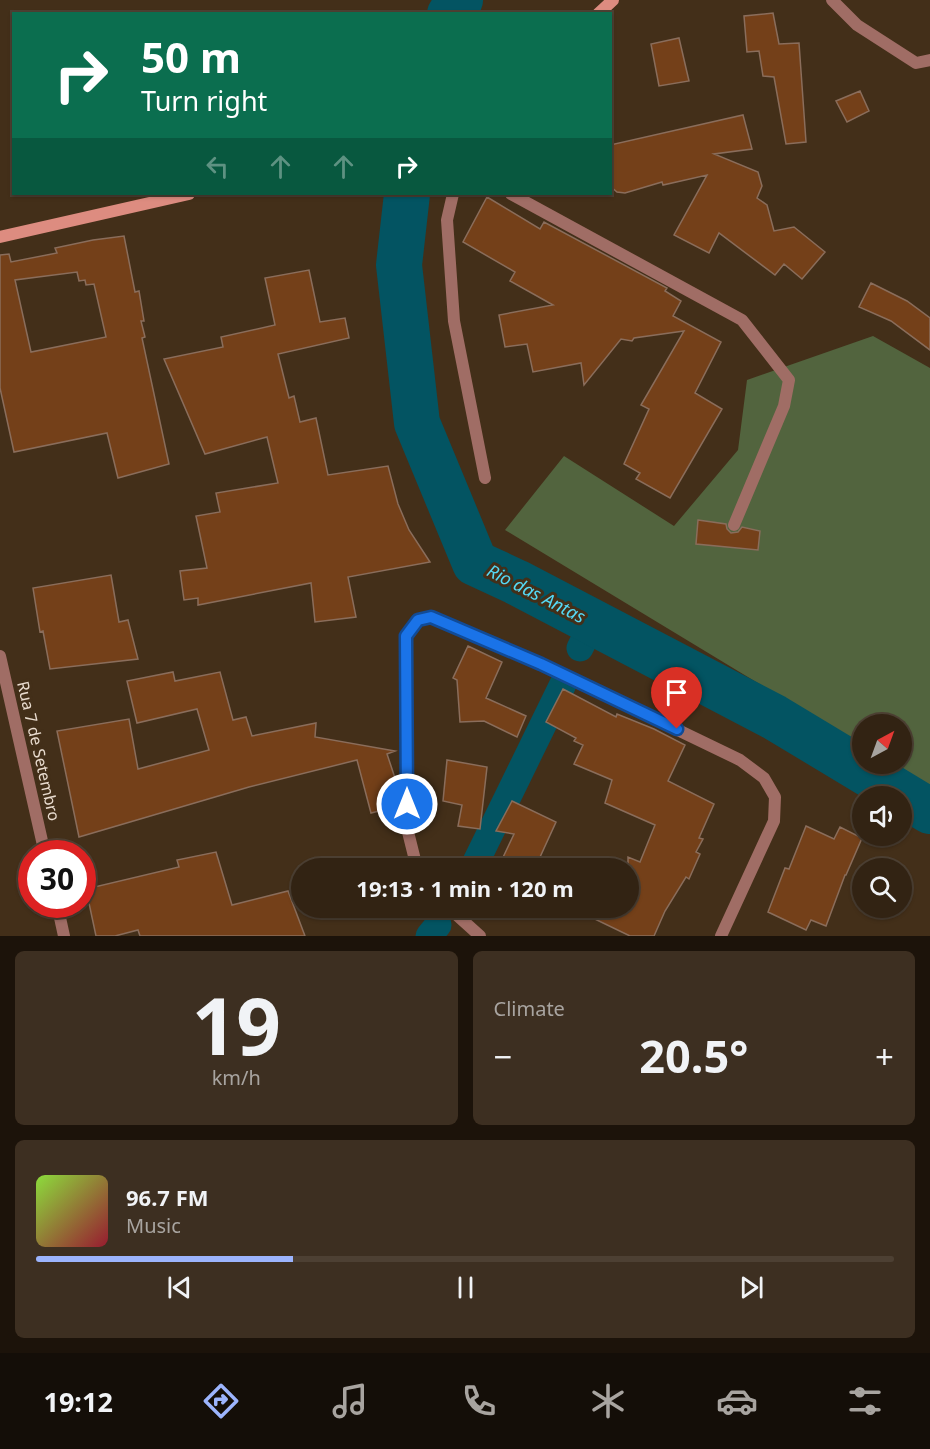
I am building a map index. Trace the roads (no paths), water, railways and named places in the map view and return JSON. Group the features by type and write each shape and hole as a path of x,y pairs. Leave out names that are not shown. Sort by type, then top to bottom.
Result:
{"main road":[{"path":"600,12 613,0"},
{"path":"0,237 185,195"}],"street":[{"path":"832,0 858,25 916,63 930,60"},
{"path":"453,195 447,219 454,321 485,478"},
{"path":"513,195 741,320 789,381 784,406 734,525"},
{"path":"414,858 407,828 406,636 418,620 431,617 541,664 740,760 764,778 775,797 774,821 721,936"},
{"name":"Rua 7 de Setembro","path":"0,656 42,840"},
{"path":"60,918 64,936"},
{"path":"460,918 480,936"}],"waterway":[{"path":"451,12 460,0"},
{"name":"Rio das Antas","path":"407,195 399,265 417,423 475,563 516,582 774,717 930,811"},
{"path":"580,648 593,622"},
{"path":"478,858 563,684"},
{"path":"429,936 438,925"}]}
